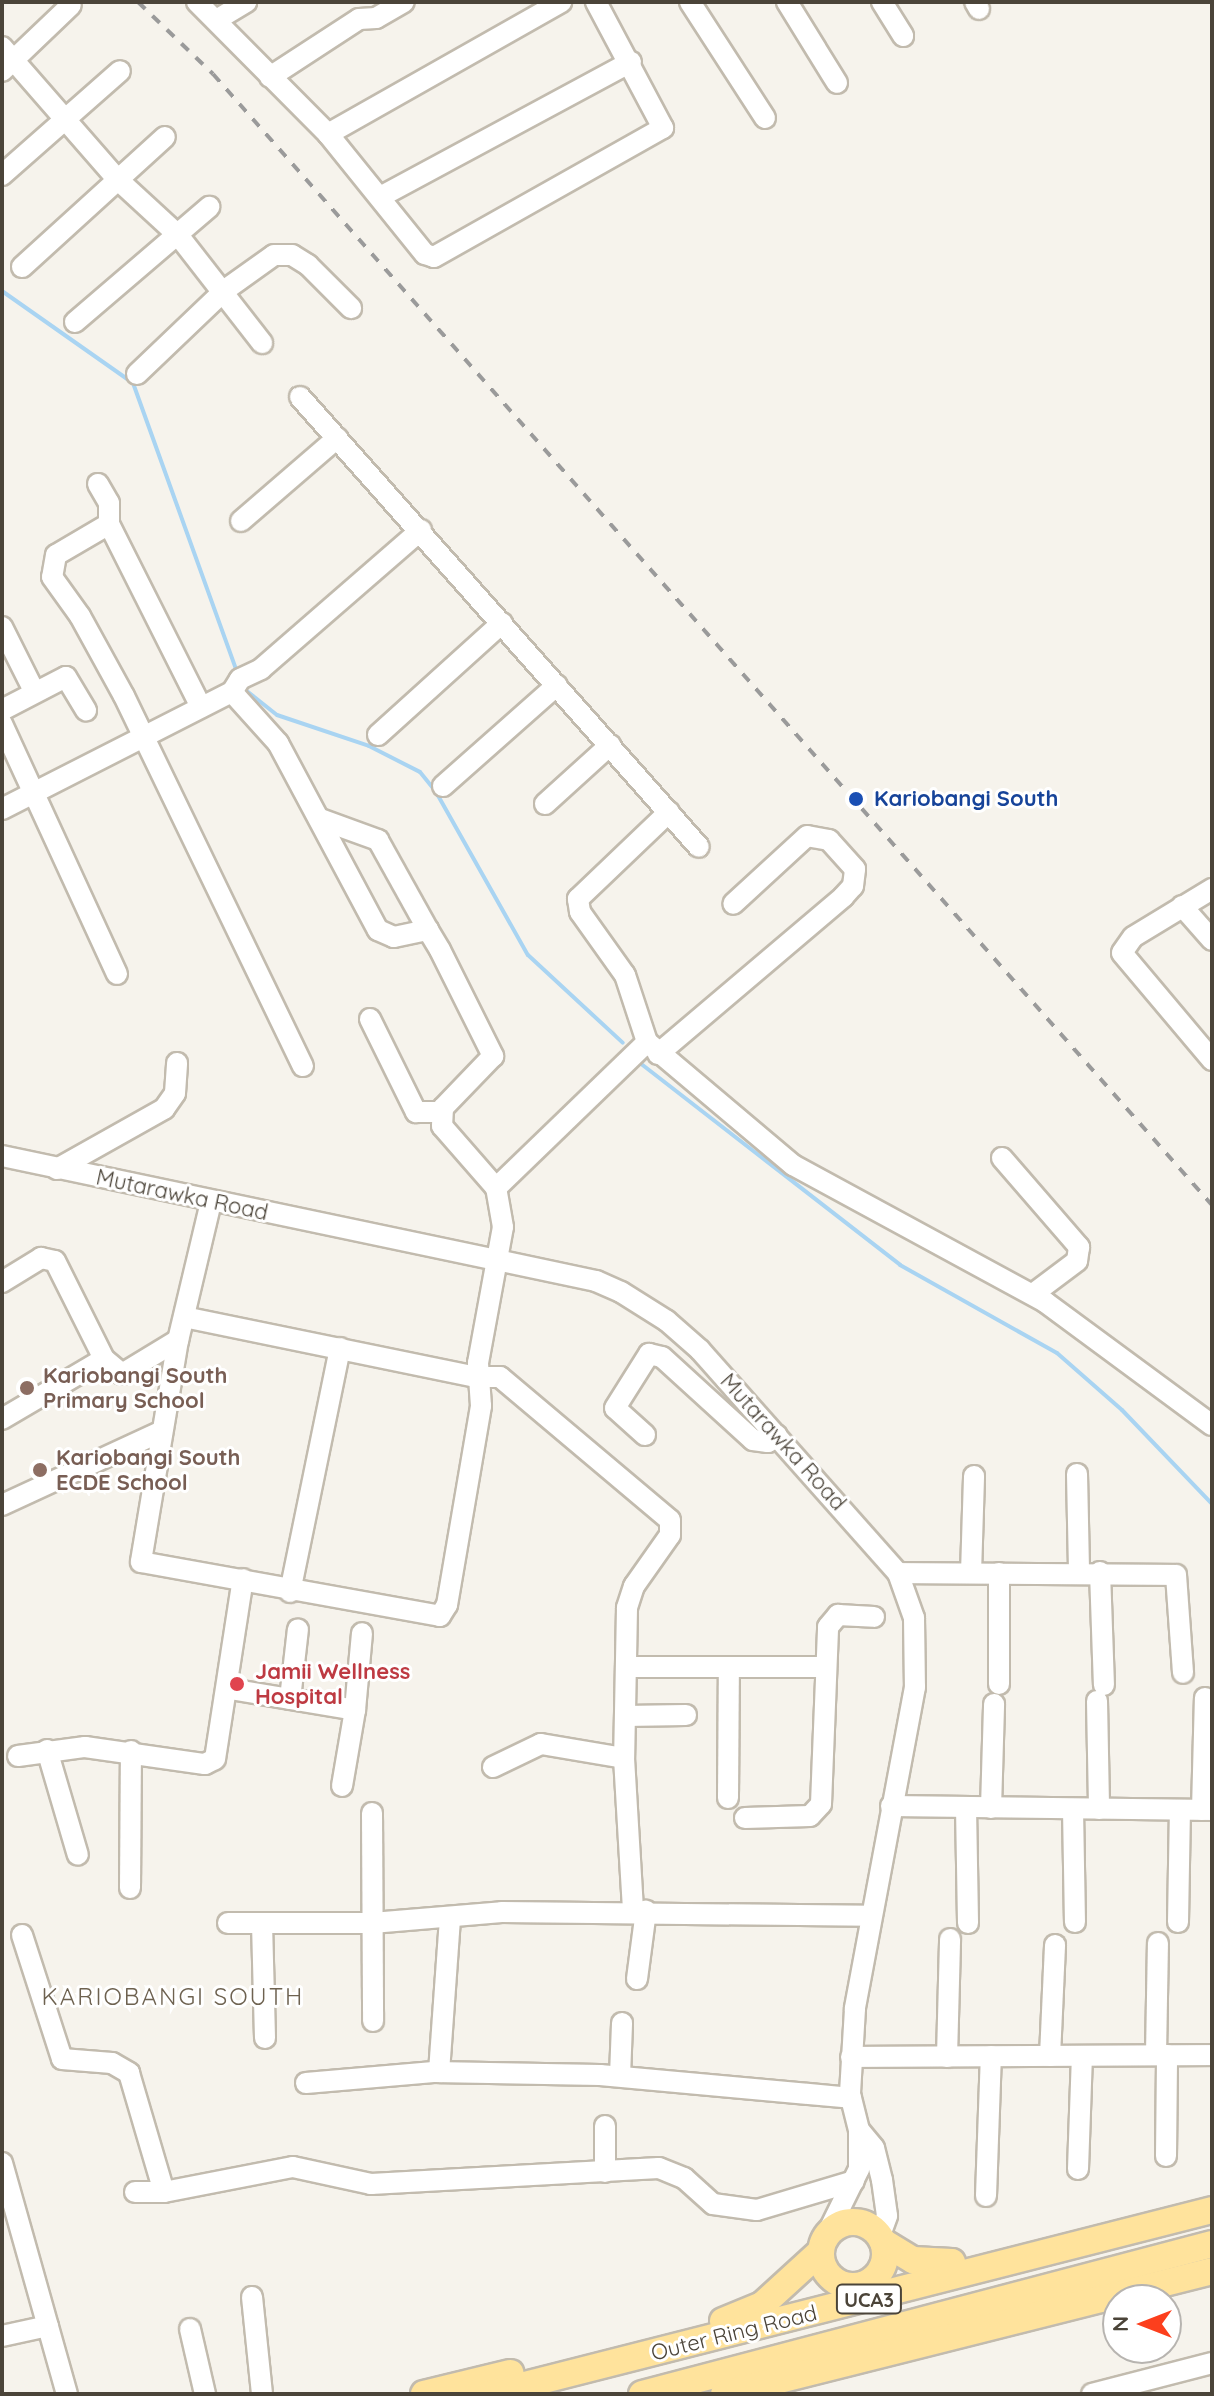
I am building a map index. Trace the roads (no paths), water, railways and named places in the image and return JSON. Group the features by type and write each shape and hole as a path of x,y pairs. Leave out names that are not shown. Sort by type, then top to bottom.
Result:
{"main road":[{"name":"UCA3","path":"858,2286 1212,2195"},
{"name":"Outer Ring Road","path":"489,2394 1212,2210"},
{"path":"823,2244 848,2221 866,2224 881,2239 883,2265 858,2286"},
{"name":"UCA3","path":"881,2239 913,2260 952,2262"},
{"name":"Outer Ring Road","path":"823,2244 834,2281 858,2286"},
{"name":"Mutarawka Road","path":"424,2394 743,2314 762,2305 823,2244"},
{"name":"Outer Ring Road","path":"642,2394 1212,2244"},
{"name":"UCA3","path":"724,2394 1212,2271"}],"street":[{"path":"197,2 218,19 270,77 328,134 425,254 446,255 656,135 662,121 596,2"},
{"path":"218,19 246,2"},
{"path":"270,77 359,19 376,18 404,2"},
{"path":"328,134 561,2"},
{"path":"690,2 765,118"},
{"path":"787,2 837,83"},
{"path":"882,2 903,36"},
{"path":"71,5 6,59 66,119 117,179 178,235 225,290 262,343"},
{"path":"380,197 631,62"},
{"path":"2,175 120,71"},
{"path":"22,267 165,137"},
{"path":"75,322 209,207"},
{"path":"137,374 225,290 283,253 308,265 351,308"},
{"path":"300,397 699,847"},
{"path":"241,521 337,438"},
{"path":"98,484 109,503 109,524 201,707"},
{"path":"109,524 56,555 52,577 80,616 124,696 139,737 226,900 303,1066"},
{"path":"2,809 232,692 240,679 261,669 421,530"},
{"path":"378,735 502,623"},
{"path":"2,627 34,691"},
{"path":"2,710 66,677 86,710"},
{"path":"443,786 557,685"},
{"path":"232,692 278,743 378,930 394,937 428,930"},
{"path":"2,724 31,794 117,974"},
{"path":"545,804 610,745"},
{"path":"669,812 578,899 580,912 625,975 653,1048 819,1182 1033,1294 1212,1425"},
{"path":"211,1202 160,1432 141,1562 243,1579 290,1592 440,1616 447,1605 481,1406 477,1377 494,1260 503,1227 496,1188 442,1126 442,1112 491,1060 492,1052 378,840 320,819"},
{"path":"496,1188 653,1048 843,897 853,886 855,869 829,840 807,836 733,904"},
{"path":"1212,889 1133,937 1122,953 1212,1060"},
{"path":"1182,906 1212,940"},
{"path":"370,1019 416,1112 442,1112"},
{"path":"57,1169 164,1109 175,1093 177,1063"},
{"name":"Mutarawka Road","path":"2,1156 596,1281 639,1303 700,1350 898,1573 914,1618 918,1664 870,1916 851,2057 851,2098 859,2130 854,2181 829,2220 823,2244"},
{"path":"1002,1158 1079,1247 1077,1261 1033,1294"},
{"path":"2,1282 41,1258 55,1261 104,1359 126,1374 178,1340"},
{"path":"184,1317 477,1377 500,1377 670,1520 670,1535 629,1596 624,1758 640,1911 637,1979"},
{"path":"290,1592 340,1348"},
{"path":"645,1435 615,1408 649,1354 662,1357 753,1440 768,1442 777,1435"},
{"path":"2,1419 104,1359"},
{"path":"2,1505 160,1432"},
{"path":"1077,1474 1100,1693 1099,1809"},
{"path":"971,1573 974,1476"},
{"path":"898,1573 1176,1575 1183,1673"},
{"path":"999,1573 999,1684"},
{"path":"18,1756 47,1750 131,1751 210,1763 218,1754 230,1689 243,1579"},
{"path":"745,1818 810,1816 821,1804 826,1667 832,1617 874,1617"},
{"path":"290,1699 298,1629"},
{"path":"342,1786 355,1710 362,1633"},
{"path":"626,1667 826,1667"},
{"path":"728,1798 729,1667"},
{"path":"230,1689 355,1710"},
{"path":"891,1806 1207,1810 1205,1698"},
{"path":"991,1808 994,1704"},
{"path":"625,1716 686,1715"},
{"path":"493,1767 541,1744 624,1758"},
{"path":"47,1750 78,1855"},
{"path":"130,1888 131,1751"},
{"path":"966,1807 968,1923"},
{"path":"1073,1809 1075,1922"},
{"path":"1178,1922 1180,1810"},
{"path":"372,1813 373,2021"},
{"path":"228,1923 372,1923 450,1917 640,1911 870,1916"},
{"path":"439,2072 450,1917"},
{"path":"262,1923 265,2038"},
{"path":"22,1935 62,2059 112,2063 129,2073 164,2192"},
{"path":"947,2057 950,1939"},
{"path":"1158,1943 1166,2156"},
{"path":"1050,2056 1055,1945"},
{"path":"620,2076 622,2023"},
{"path":"851,2057 1212,2055"},
{"path":"986,2196 991,2056"},
{"path":"1078,2169 1082,2056"},
{"path":"306,2083 439,2072 620,2076 851,2098"},
{"path":"605,2126 605,2172"},
{"path":"859,2130 874,2148 882,2180 887,2216 881,2239"},
{"path":"2,2163 67,2394"},
{"path":"135,2192 164,2192 293,2167 371,2184 669,2170 713,2204 757,2210 854,2181"},
{"path":"252,2297 262,2394"},
{"path":"2,2336 48,2326"},
{"path":"190,2329 205,2394"},
{"path":"1092,2394 1133,2388 1212,2363"}],"waterway":[{"path":"2,291 133,383 237,672"},
{"path":"243,688 277,715 369,746 420,772 436,792 528,955 623,1043"},
{"path":"640,1063 900,1265 1057,1353 1122,1410 1212,1504"}],"railway":[{"path":"138,2 213,74 1212,1205"}],"place":[{"name":"Kariobangi South","path":"856,799"},
{"name":"Kariobangi South Primary School","path":"27,1388"},
{"name":"Kariobangi South ECDE School","path":"40,1470"},
{"name":"Jamii Wellness Hospital","path":"237,1684"}],"district":[{"name":"KARIOBANGI SOUTH","path":"173,1997"}]}
